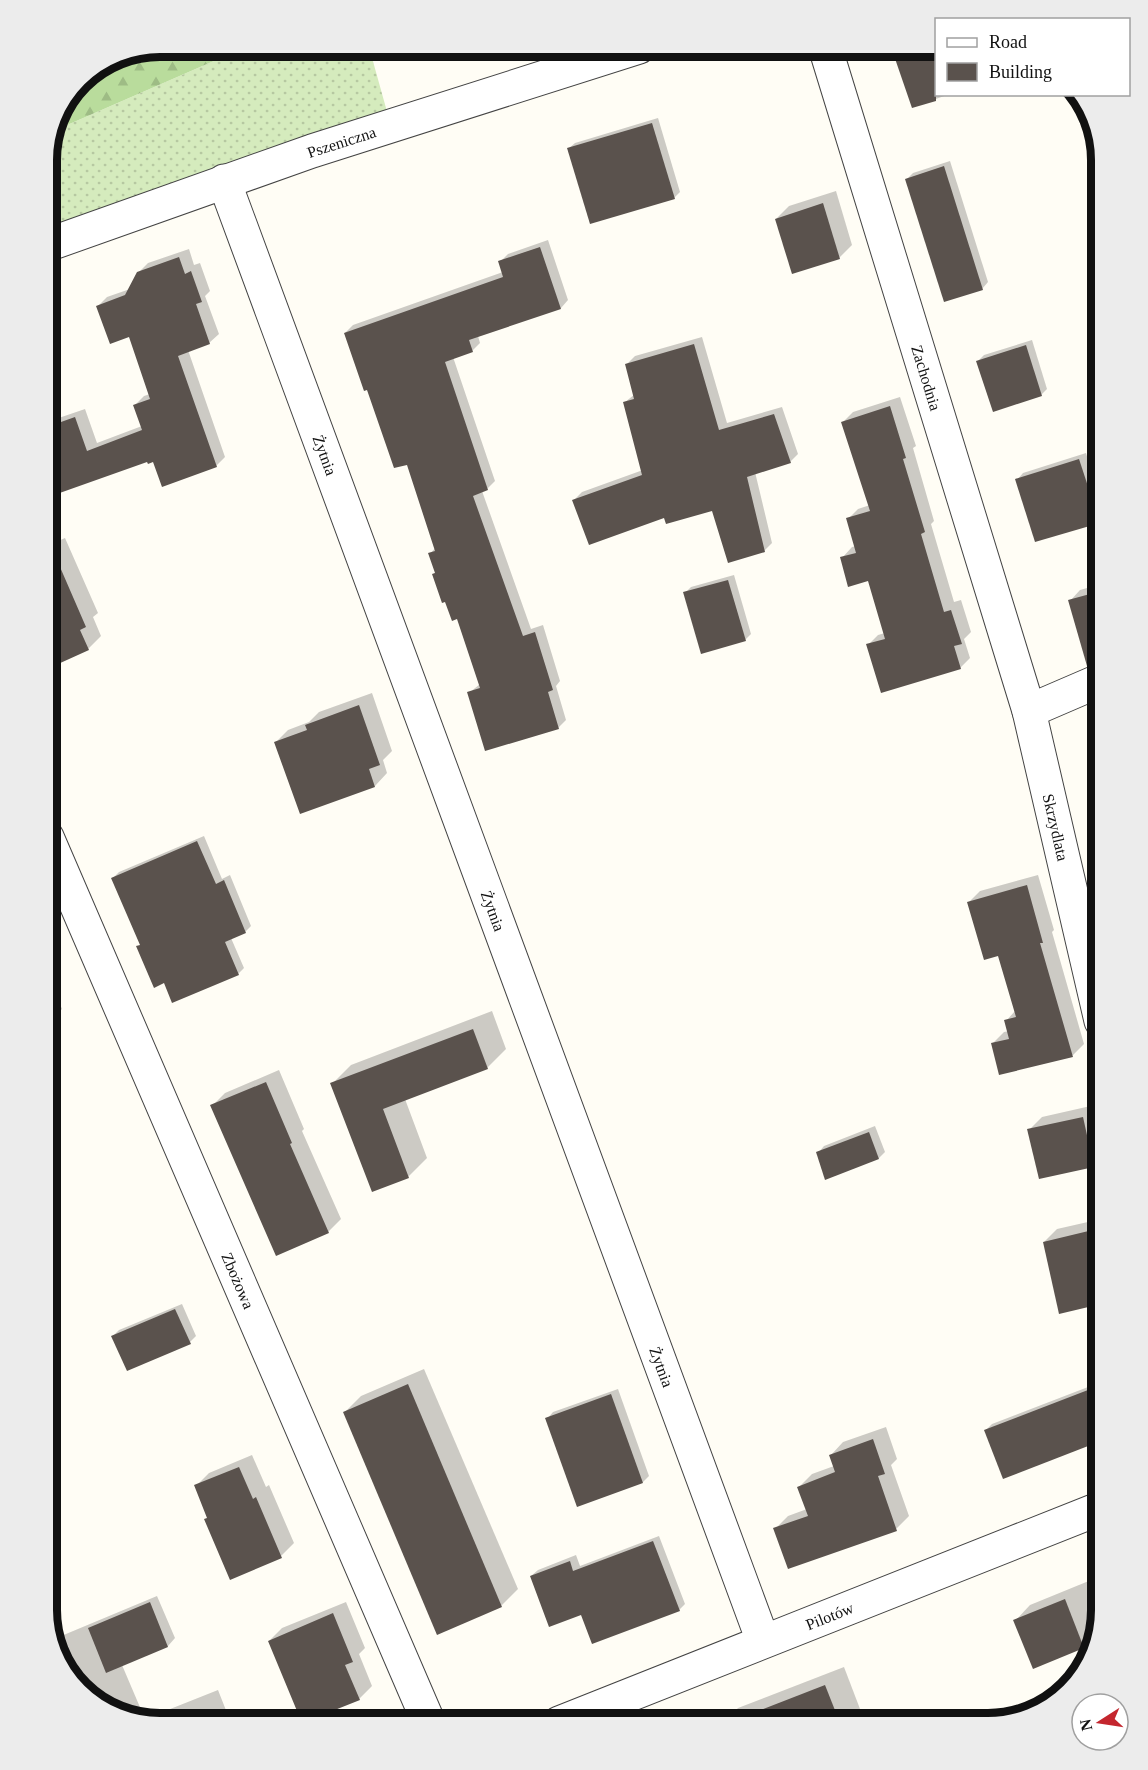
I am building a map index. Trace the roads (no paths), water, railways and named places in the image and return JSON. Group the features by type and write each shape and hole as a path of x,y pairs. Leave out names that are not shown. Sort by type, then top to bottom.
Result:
{"street":[{"name":"Pszeniczna","path":"57,241 312,151 608,57"},
{"name":"Zachodnia","path":"828,57 1029,711"},
{"name":"Żytnia","path":"224,181 763,1641"},
{"path":"1029,711 1091,684"},
{"name":"Skrzydlata","path":"1029,711 1091,978"},
{"name":"Zbożowa","path":"57,860 425,1713"},
{"name":"Pilotów","path":"584,1713 1091,1512"}]}
